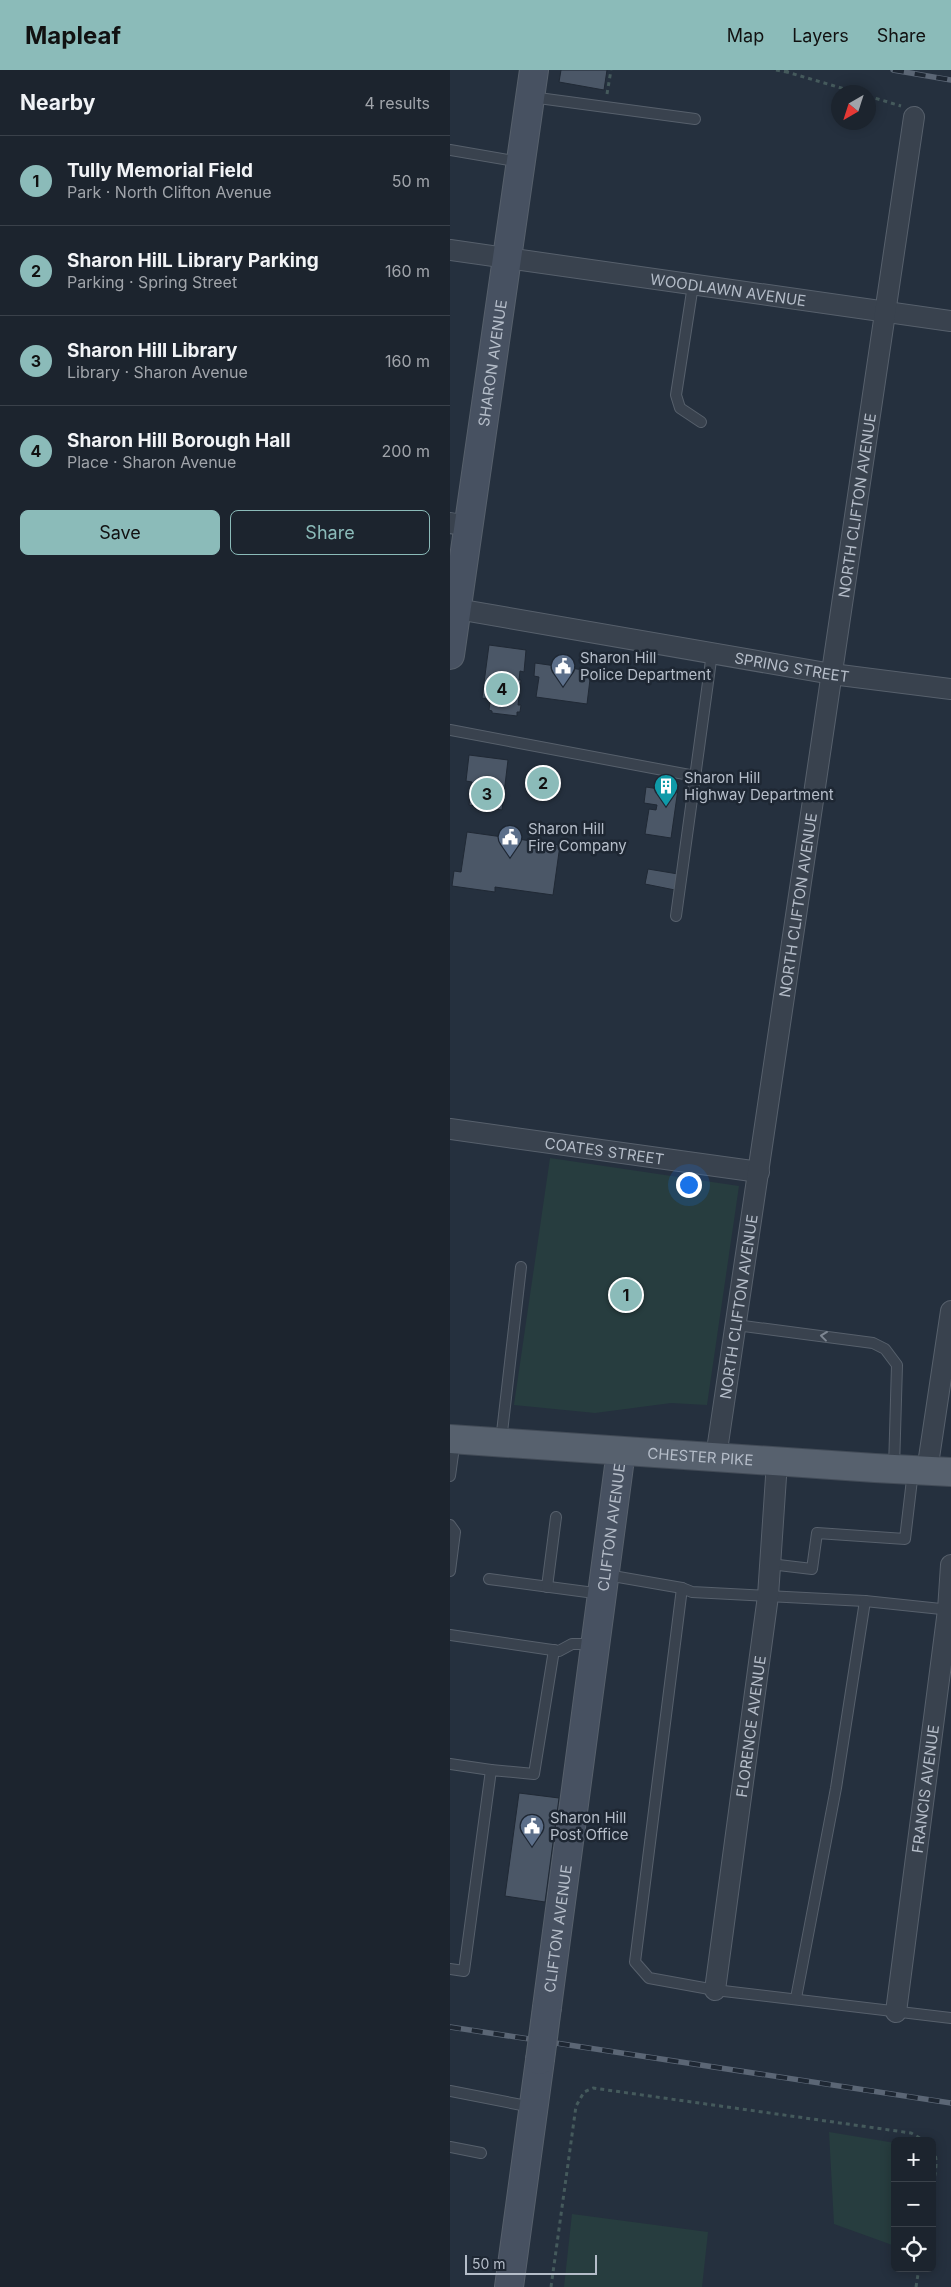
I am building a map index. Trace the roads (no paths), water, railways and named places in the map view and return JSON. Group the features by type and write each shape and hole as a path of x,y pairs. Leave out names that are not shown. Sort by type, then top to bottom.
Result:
{"main road":[{"name":"CHESTER PIKE","path":"453,1439 777,1462 921,1470"}],"street":[{"name":"SHARON AVENUE","path":"450,655 456,609 459,525 507,259 534,70"},
{"name":"NORTH CLIFTON AVENUE","path":"716,1457 914,117"},
{"name":"WOODLAWN AVENUE","path":"450,250 951,321"},
{"name":"SPRING STREET","path":"456,609 832,674 951,689"},
{"name":"COATES STREET","path":"450,1129 759,1172"},
{"path":"921,1470 951,1317"},
{"name":"CLIFTON AVENUE","path":"509,2287 621,1451"},
{"name":"FLORENCE AVENUE","path":"715,1990 768,1596 777,1462"},
{"name":"FRANCIS AVENUE","path":"896,2012 949,1610 951,1565"}],"lane":[{"path":"530,97 694,119"},
{"path":"450,150 520,162"},
{"path":"693,285 676,395 680,408 701,422"},
{"path":"676,916 712,653"},
{"path":"450,730 695,776"},
{"path":"501,1442 521,1267"},
{"path":"736,1325 873,1343 885,1349 897,1365 921,1470 905,1539 817,1533 812,1569 770,1564"},
{"path":"450,1476 453,1439"},
{"path":"547,1587 556,1517"},
{"path":"450,1525 455,1532 450,1571"},
{"path":"489,1579 547,1587 603,1584 682,1588 692,1592 865,1601 949,1610"},
{"path":"682,1588 635,1962 649,1978 715,1990 796,1998 951,2018"},
{"path":"796,1998 836,1788 865,1601"},
{"path":"450,1635 559,1651 572,1644 595,1644"},
{"path":"450,1764 534,1774 554,1650"},
{"path":"450,1969 464,1971 491,1770"},
{"path":"450,2091 533,2107"},
{"path":"450,2147 481,2153"}],"railway":[{"path":"893,70 951,80"},
{"path":"450,2027 951,2103"}],"place":[{"name":"Sharon Hill Police Department","path":"563,687"},
{"name":"Sharon Hill Borough Hall","path":"502,689"},
{"name":"Sharon HilL Library Parking","path":"543,783"},
{"name":"Sharon Hill Library","path":"487,794"},
{"name":"Sharon Hill Highway Department","path":"666,807"},
{"name":"Sharon Hill Fire Company","path":"510,858"},
{"name":"Tully Memorial Field","path":"626,1295"},
{"name":"Sharon Hill Post Office","path":"532,1847"}]}
